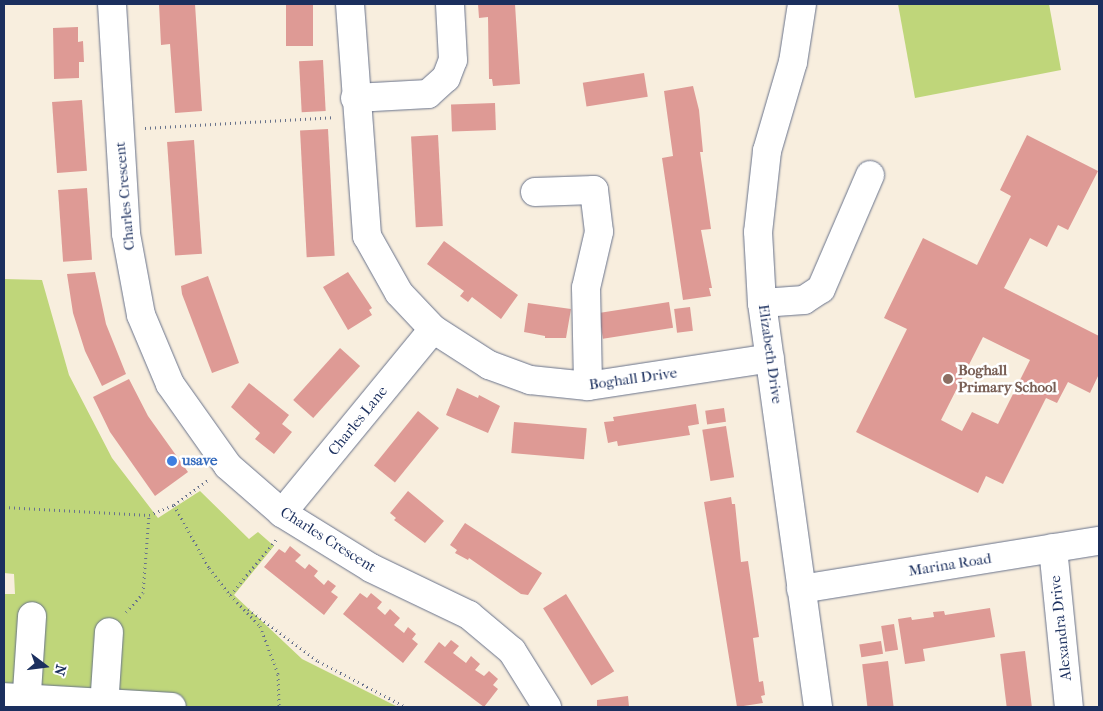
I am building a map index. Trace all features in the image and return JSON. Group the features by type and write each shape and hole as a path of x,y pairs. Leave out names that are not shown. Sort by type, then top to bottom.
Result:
{"street":[{"name":"Charles Crescent","path":"112,4 126,234 141,315 170,384 228,466 280,525 469,615 512,650 548,707"},
{"name":"Boghall Drive","path":"350,4 356,107 367,236 399,293 433,329 489,365 530,380 588,386 770,358"},
{"path":"356,107 428,94 446,78 453,60 450,4"},
{"name":"Elizabeth Drive","path":"802,4 793,62 767,152 758,232 762,304 818,707"},
{"path":"762,304 804,300 821,288 870,175"},
{"path":"535,192 594,190 599,232 586,288 588,386"},
{"name":"Charles Lane","path":"280,525 433,329"},
{"name":"Marina Road","path":"802,589 1099,541"},
{"name":"Alexandra Drive","path":"1053,548 1069,707"},
{"path":"32,616 19,701 172,707"},
{"path":"104,705 116,623"}],"path":[{"path":"119,130 356,107"},
{"path":"4,507 149,515 174,504 212,478"},
{"path":"174,504 209,568 230,595 318,661 406,707"},
{"path":"116,623 143,592 149,515"},
{"path":"230,595 280,525"},
{"path":"243,605 260,626 278,674 278,707"}],"green space":[{"path":"898,4 1049,4 1061,70 915,98"},
{"path":"4,279 42,280 69,375 112,458 158,518 200,491 249,539 258,532 274,546 234,595 302,659 398,707 4,707 4,594 15,594 14,574 4,573"}],"building":[{"path":"159,4 195,4 202,111 175,113 170,44 161,45"},
{"path":"286,4 313,4 313,46 286,46"},
{"path":"478,4 515,4 520,84 493,86 492,79 489,79 488,17 479,18"},
{"path":"78,27 78,42 83,41 84,62 79,62 79,78 54,79 53,28"},
{"path":"323,60 326,111 302,112 299,61"},
{"path":"644,73 648,97 587,106 583,83"},
{"path":"693,86 699,110 703,152 700,152 711,229 701,230 712,288 709,288 711,296 683,300 662,158 673,156 664,91"},
{"path":"82,100 87,171 57,173 52,102"},
{"path":"495,103 496,130 452,132 451,105"},
{"path":"328,129 335,256 307,257 300,130"},
{"path":"438,135 443,226 416,227 411,136"},
{"name":"Boghall Primary School","path":"1027,135 1098,171 1068,230 1058,225 1047,247 1030,238 1004,288 1099,336 1099,374 1090,393 1068,382 1057,403 1046,398 1003,484 986,476 978,493 856,432 907,329 884,318 923,238 977,265 1011,196 1000,190","holes":["983,337 1030,360 998,424 972,412 962,431 941,420"]},
{"path":"194,140 202,254 175,256 167,142"},
{"path":"87,188 92,260 63,262 58,190"},
{"path":"444,241 518,295 501,319 472,297 468,302 460,296 464,291 427,264"},
{"path":"95,272 106,324 126,374 102,386 85,351 73,313 67,274"},
{"path":"348,272 372,308 369,310 372,315 348,330 323,287"},
{"path":"208,276 239,363 212,373 182,294 181,286"},
{"path":"669,302 673,328 603,339 599,313"},
{"path":"528,303 571,309 566,338 545,338 545,336 524,332"},
{"path":"690,307 693,331 677,333 674,309"},
{"path":"340,348 360,366 313,418 293,400"},
{"path":"129,379 148,416 188,472 155,496 110,432 93,397"},
{"path":"249,383 289,415 282,424 292,432 274,454 255,439 260,433 231,407"},
{"path":"457,388 478,398 479,395 500,406 488,433 446,415"},
{"path":"696,404 699,424 688,426 690,435 618,446 617,441 608,443 604,422 614,421 613,417"},
{"path":"724,408 726,422 707,425 705,411"},
{"path":"418,411 439,428 395,482 374,465"},
{"path":"514,422 587,428 584,459 511,453"},
{"path":"726,426 734,477 710,481 702,430"},
{"path":"408,491 444,521 425,543 394,520 396,518 390,513"},
{"path":"731,497 732,504 735,504 741,562 748,561 759,637 753,638 759,682 763,681 765,695 761,696 763,703 737,707 704,502"},
{"path":"465,523 542,573 528,595 521,594 469,558 468,560 455,553 457,550 450,545"},
{"path":"290,546 301,555 295,561 305,569 309,564 318,571 314,576 324,585 328,580 336,586 331,592 338,597 324,615 264,567 279,549 285,553"},
{"path":"360,593 367,598 371,593 382,602 377,608 385,615 390,609 400,618 394,625 404,633 408,627 416,634 412,639 418,644 403,663 343,614"},
{"path":"566,594 614,671 591,685 543,608"},
{"path":"990,608 995,637 923,649 925,661 905,664 898,619 911,617 912,620 934,617 933,612 944,611 945,615"},
{"path":"894,624 898,650 885,652 881,626"},
{"path":"451,640 459,646 453,653 466,663 471,656 480,664 475,670 484,676 489,671 498,679 493,685 498,689 484,707 424,662 439,642 445,647"},
{"path":"881,641 883,654 861,657 859,644"},
{"path":"1025,651 1032,707 1007,707 1000,654"},
{"path":"888,661 894,707 867,707 862,664"},
{"path":"628,696 629,707 597,707 597,700"}],"place":[{"name":"Boghall Primary School","path":"948,379"},
{"name":"usave","path":"172,461"}]}
